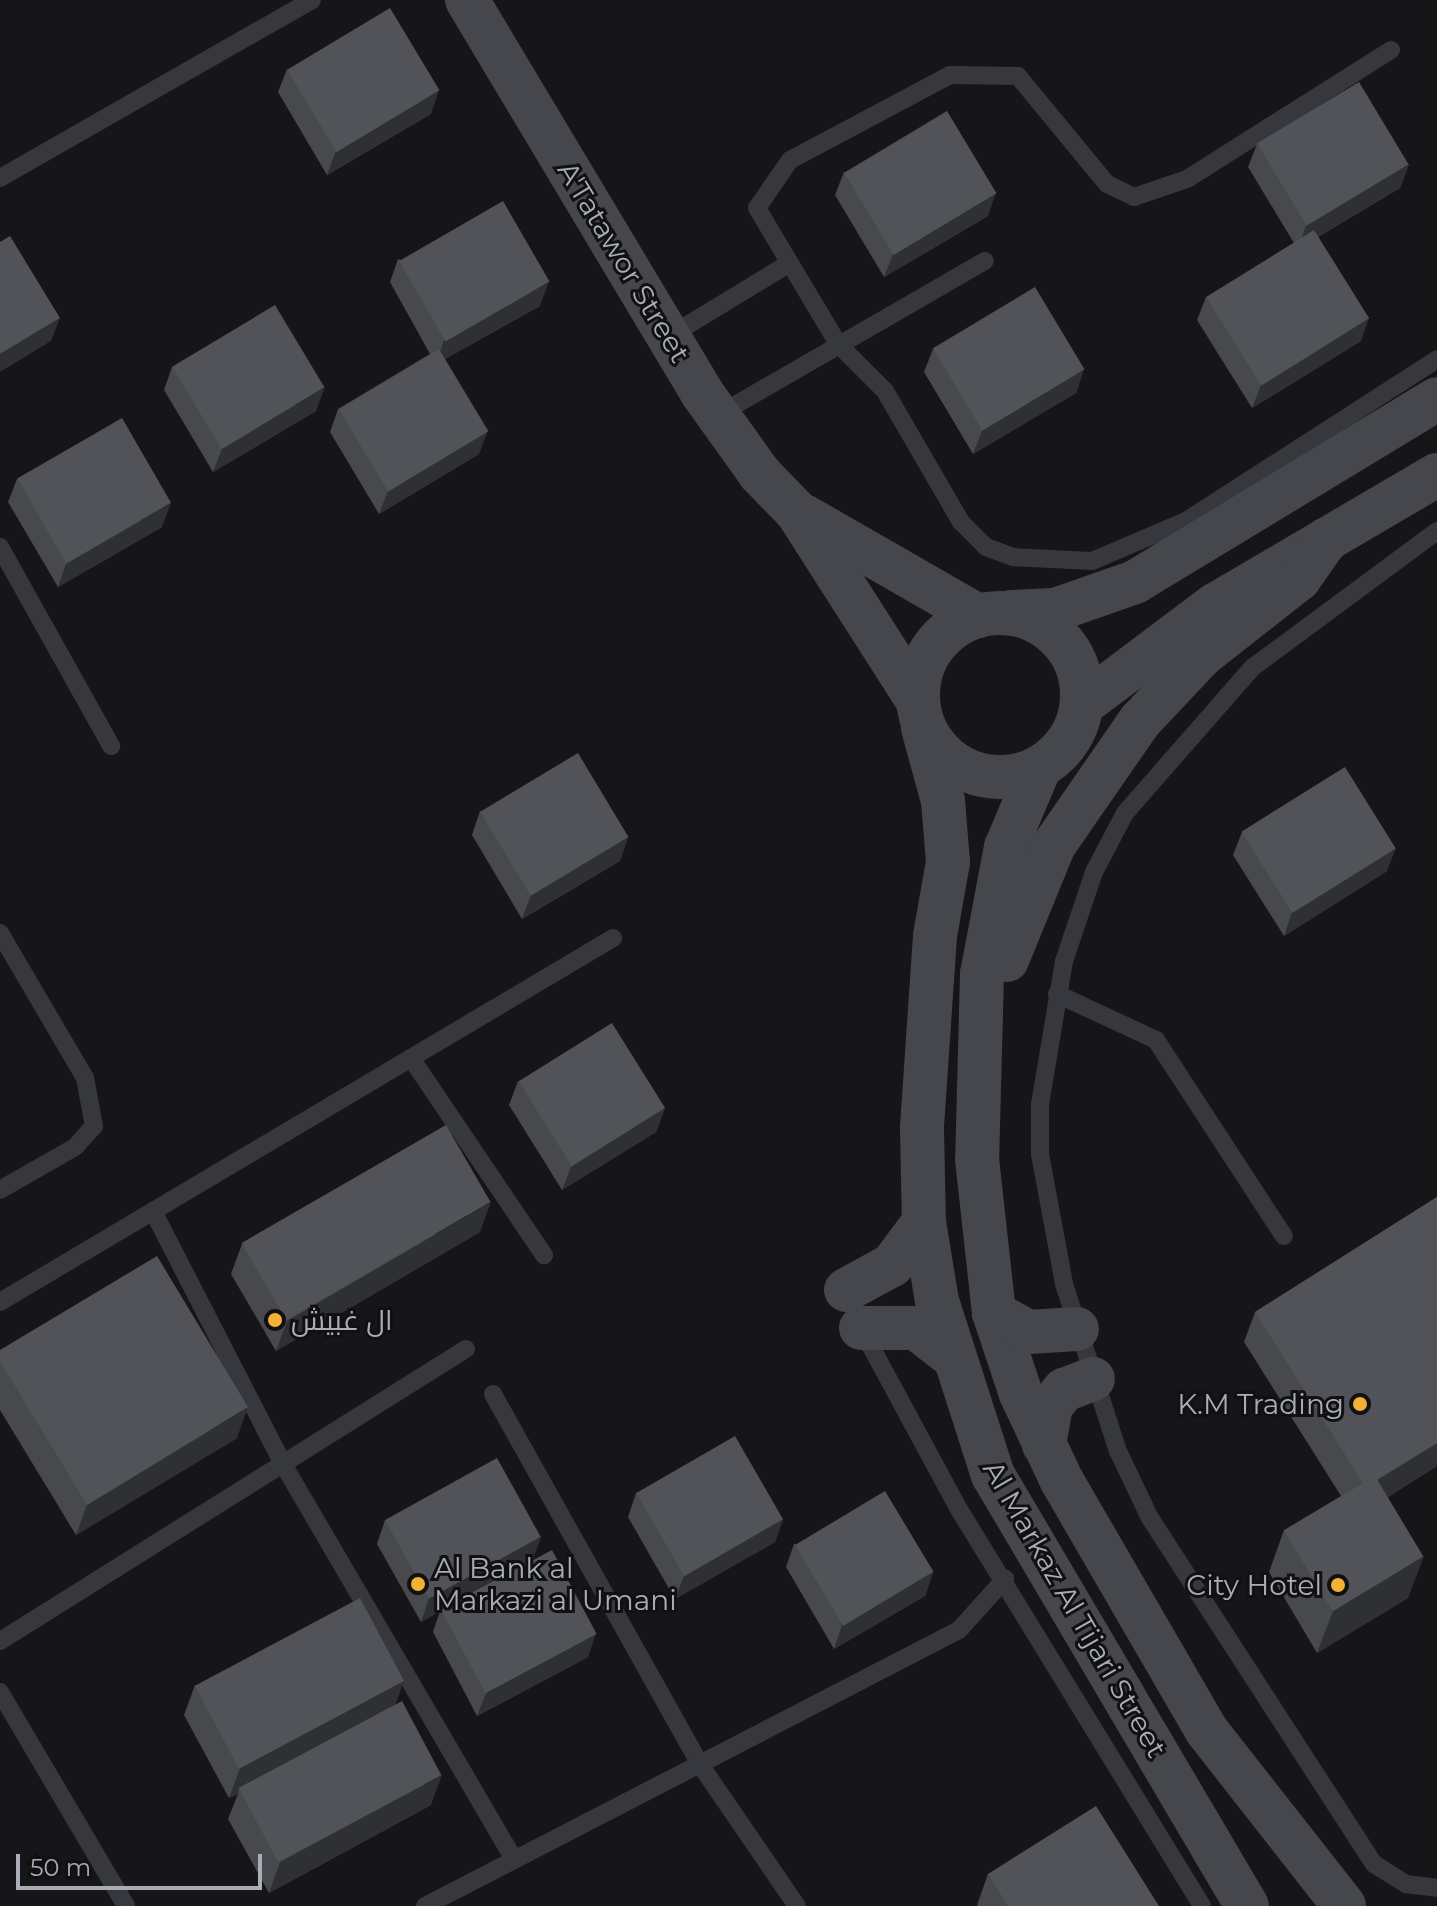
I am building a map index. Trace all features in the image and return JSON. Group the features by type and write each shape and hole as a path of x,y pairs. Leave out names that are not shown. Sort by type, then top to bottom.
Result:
{"street":[{"name":"A'Tatawor Street","path":"467,0 668,337 718,415 797,512 920,714"},
{"path":"992,614 1031,618 1063,642 1081,677 1083,704 1068,741 1039,769 985,777 959,768 920,714 932,647 992,614 1055,610 1135,582 1437,399"},
{"path":"1083,704 1215,605 1437,475"},
{"name":"A'Tatawor Street","path":"797,512 992,614"},
{"path":"981,1051 1021,915 1074,813 1165,690 1299,579 1327,539"},
{"name":"Al Markaz Al Tijari Street","path":"920,714 943,801 948,862 927,1040 924,1222 952,1356 993,1475 1247,1906"},
{"name":"Al Markaz Al Tijari Street","path":"1039,769 998,884 982,974 979,1211 994,1313 1044,1445 1207,1731 1344,1906"},
{"path":"924,1222 854,1309 916,1328 952,1356"},
{"path":"994,1313 1028,1332 1077,1329"},
{"path":"1044,1445 1051,1406 1064,1390 1093,1379"}],"lane":[{"path":"0,178 312,0"},
{"path":"1391,50 1187,179 1134,197 1107,184 1018,76 950,75 830,137 769,181 757,208 838,344 885,391 961,522 986,547 1043,562 1092,561 1186,521 1437,359"},
{"path":"718,415 985,261"},
{"path":"668,337 788,264"},
{"path":"1437,531 1252,668 1171,754 1125,813 1094,872 1057,994 1045,1051 1040,1154 1077,1329 1093,1379 1118,1451 1173,1562 1361,1845 1391,1876 1437,1888"},
{"path":"0,547 111,746"},
{"path":"0,933 85,1078 94,1126 75,1147 0,1190"},
{"path":"0,1302 613,938"},
{"path":"1057,994 1156,1040 1284,1236"},
{"path":"411,1058 544,1255"},
{"path":"153,1211 283,1464 514,1860"},
{"path":"854,1309 1005,1579 1202,1906"},
{"path":"0,1641 466,1349"},
{"path":"493,1394 699,1763 797,1906"},
{"path":"425,1906 959,1630 1005,1579"},
{"path":"0,1692 126,1906"}],"building":[{"path":"390,8 439,90 337,152 287,70"},
{"path":"1359,82 1408,164 1306,226 1257,143"},
{"path":"947,111 996,193 894,255 844,173"},
{"path":"503,201 550,282 446,342 399,261"},
{"path":"1314,230 1369,318 1261,385 1206,297"},
{"path":"10,236 60,318 0,354 0,242"},
{"path":"1035,287 1084,369 982,431 933,348"},
{"path":"275,305 324,387 222,449 172,367"},
{"path":"439,349 488,431 388,492 339,409"},
{"path":"122,418 171,503 66,563 17,479"},
{"path":"578,753 628,837 531,896 480,812"},
{"path":"1345,767 1396,848 1292,913 1242,832"},
{"path":"612,1023 665,1108 572,1166 519,1081"},
{"path":"446,1125 490,1202 286,1320 242,1243"},
{"name":"K.M Trading","path":"1437,1197 1437,1443 1377,1480 1375,1476 1363,1483 1255,1312"},
{"path":"157,1256 248,1407 87,1505 0,1361 0,1350"},
{"path":"735,1436 783,1519 684,1576 636,1493"},
{"path":"497,1458 541,1537 429,1599 385,1520"},
{"path":"1375,1476 1423,1557 1333,1611 1284,1531"},
{"path":"885,1491 933,1572 843,1626 795,1545"},
{"path":"552,1550 597,1634 485,1693 441,1609"},
{"path":"360,1598 404,1681 239,1769 195,1686"},
{"path":"402,1701 441,1775 278,1862 239,1788"},
{"path":"1096,1806 1159,1906 1008,1906 988,1874"}],"place":[{"name":"ال غبيش","path":"275,1320"},
{"name":"K.M Trading","path":"1360,1404"},
{"name":"Al Bank al Markazi al Umani","path":"418,1584"},
{"name":"City Hotel","path":"1338,1585"}]}
